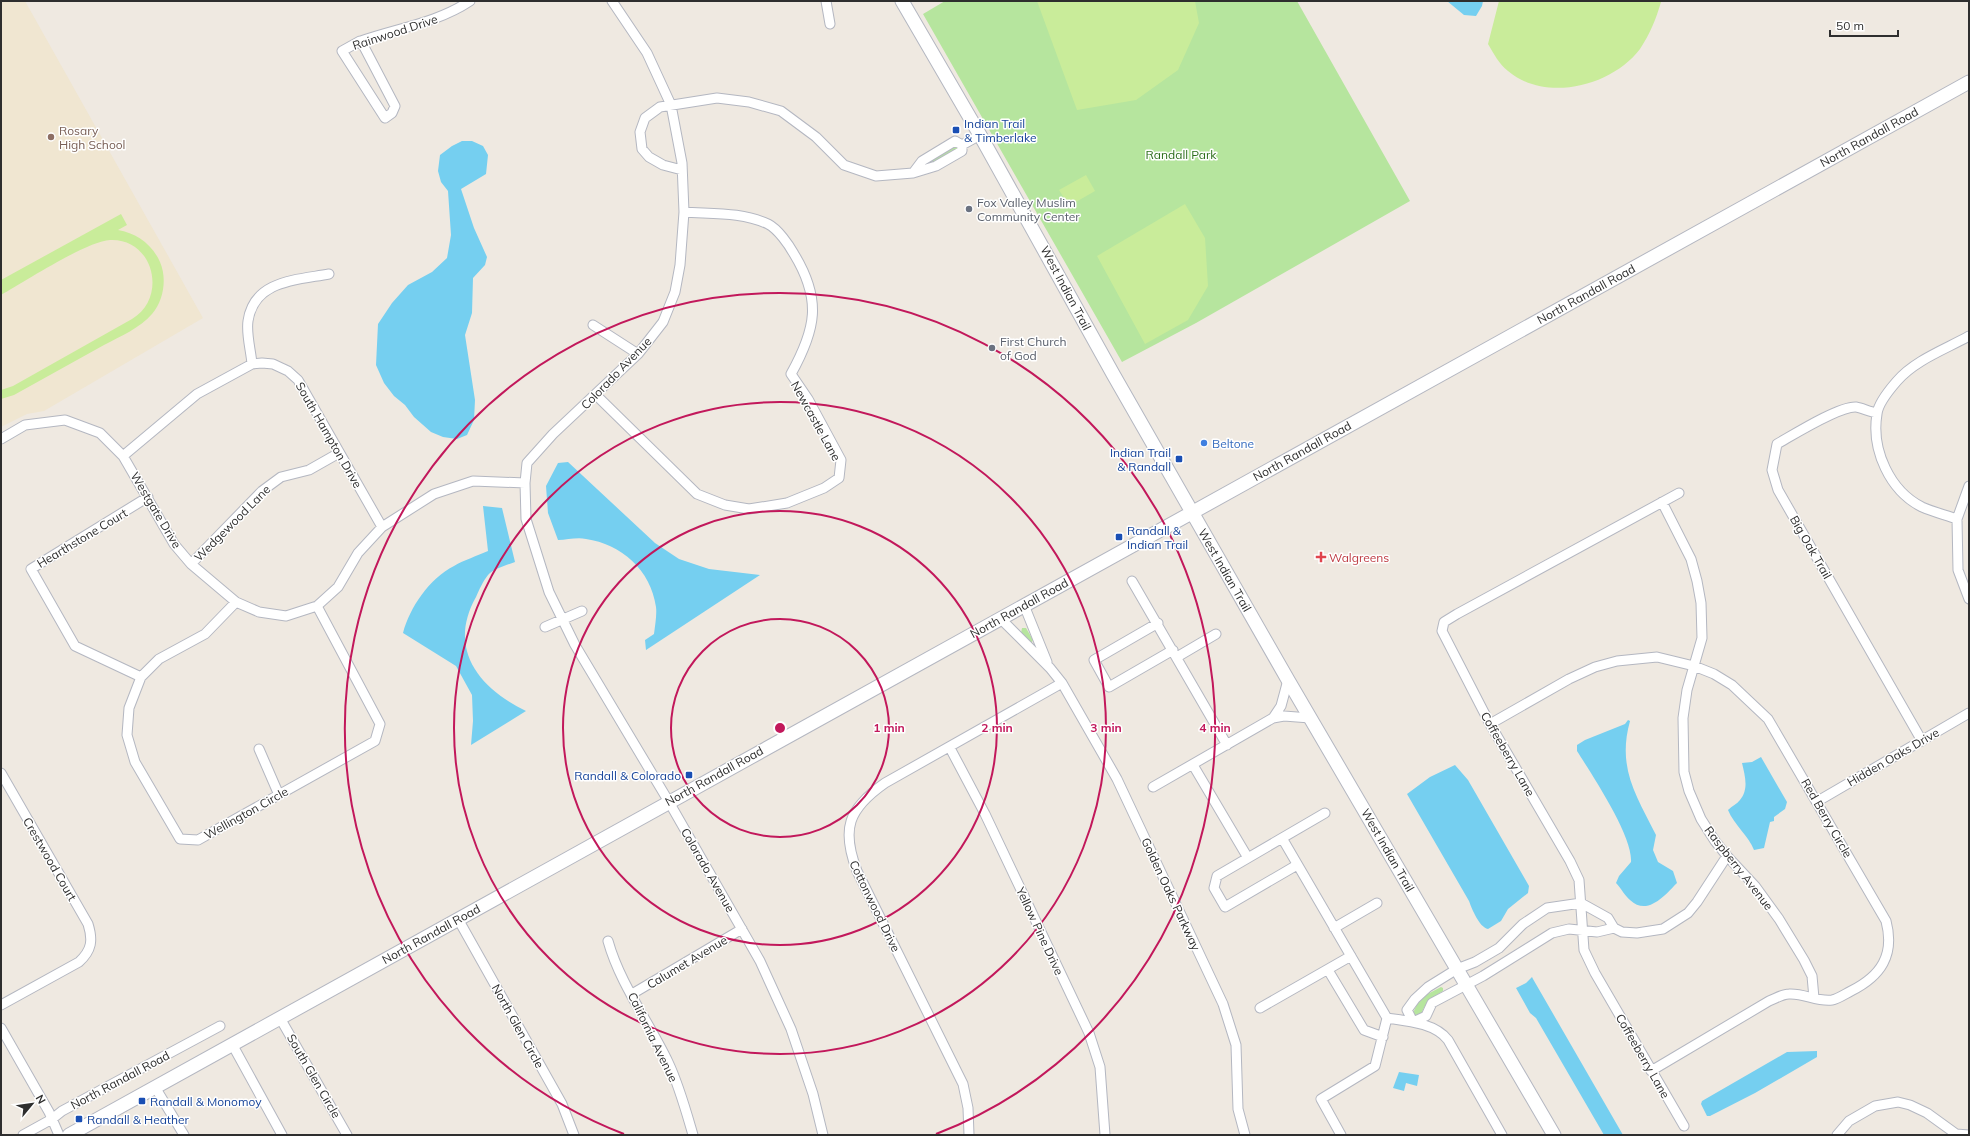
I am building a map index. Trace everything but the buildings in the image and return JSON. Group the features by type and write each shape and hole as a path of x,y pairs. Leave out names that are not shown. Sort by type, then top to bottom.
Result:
{"main road":[{"name":"West Indian Trail","path":"902,1 980,135 1288,680 1554,1135"},
{"name":"North Randall Road","path":"69,1135 1969,82"}],"street":[{"name":"Rainwood Drive","path":"361,41 395,106 392,113 385,118 342,50 361,41 430,21 470,1"},
{"name":"Colorado Avenue","path":"612,1 647,53 672,105 682,170 684,212 680,265 675,292 663,322 638,354 553,434 527,464 524,483 526,519 549,592 562,620 579,652 669,802 760,961 791,1030 813,1094 823,1135"},
{"path":"826,1 830,24"},
{"path":"682,170 663,165 649,157 642,149 640,132 645,118 660,107 717,98 749,102 781,111 816,137 844,164 876,176 913,173 936,166 962,152 962,145 980,135"},
{"name":"Newcastle Lane","path":"596,395 696,494 725,505 749,509 787,503 824,488 839,478 841,460 808,400 791,374 804,351 812,329 813,301 805,273 789,246 770,225 745,216 684,212"},
{"path":"252,364 248,322 253,308 263,294 274,285 328,274"},
{"path":"592,325 638,354"},
{"path":"1957,519 1922,507 1905,495 1891,479 1882,460 1877,443 1877,414 1892,386 1906,372 1969,336"},
{"name":"South Hampton Drive","path":"123,456 197,394 252,364 262,362 273,364 288,371 298,380 382,527"},
{"name":"Big Oak Trail","path":"1877,414 1855,407 1831,414 1812,424 1777,444 1772,470 1778,490 1922,740"},
{"name":"Westgate Drive","path":"1,439 25,425 65,420 100,433 123,456 174,544 191,564 236,602 259,612 286,616 317,606 338,587 358,553 382,527 434,494 473,481 524,483"},
{"name":"Wedgewood Lane","path":"191,564 262,491 282,477 309,470 339,453"},
{"path":"1969,486 1957,519 1958,570 1969,599"},
{"name":"Coffeeberry Lane","path":"1679,493 1444,622 1442,631 1490,724 1570,861 1579,880 1584,950 1595,973 1684,1126"},
{"name":"Hearthstone Court","path":"141,677 76,646 31,569 148,497"},
{"name":"Raspberry Avenue","path":"1662,502 1691,560 1701,603 1702,638 1687,690 1683,718 1684,772 1688,791 1701,819 1727,856 1755,886 1783,926 1812,976 1814,998"},
{"path":"1132,581 1158,623 1227,745"},
{"name":"Wellington Circle","path":"236,602 205,634 159,659 141,677 129,708 127,734 135,762 180,839 198,840 375,741 380,724 317,606"},
{"name":"Golden Oaks Parkway","path":"1024,605 1050,668"},
{"path":"545,628 582,611"},
{"name":"Golden Oaks Parkway","path":"1000,618 1050,668 1062,683 1117,779 1223,1004 1236,1045 1238,1108 1245,1135"},
{"path":"1158,623 1094,660 1109,687 1216,634"},
{"name":"Red Berry Circle","path":"1490,724 1569,679 1595,667 1629,659 1656,657 1694,666 1714,674 1732,685 1757,706 1768,719 1818,801 1886,921 1890,935 1887,956 1879,971 1871,979 1834,1000 1788,994 1769,1001 1652,1071"},
{"path":"1273,718 1281,706 1288,680"},
{"name":"Cottonwood Drive","path":"969,1135 968,1108 963,1084 856,872 849,852 848,832 852,818 859,805 871,792 1062,683"},
{"name":"Hidden Oaks Drive","path":"1818,801 1969,713"},
{"path":"1153,787 1273,718 1284,716 1310,718"},
{"name":"Yellow Pine Drive","path":"950,748 985,814 1089,1033 1100,1067 1105,1135"},
{"path":"258,749 279,794"},
{"path":"1193,765 1248,858"},
{"name":"Crestwood Court","path":"1,773 88,924 92,935 87,955 79,962 1,1005"},
{"path":"1297,865 1225,907 1214,888 1218,876 1325,813"},
{"path":"1282,838 1387,1018 1377,1061 1372,1070 1321,1099 1342,1135"},
{"path":"1413,1022 1407,1010 1415,999 1428,987 1457,969 1475,962 1499,948 1523,924 1547,908 1581,903 1608,918 1614,928 1622,932 1648,933 1663,929 1688,913 1697,902 1727,856"},
{"path":"1334,928 1377,903"},
{"name":"North Glen Circle","path":"458,919 562,1104 574,1135"},
{"path":"1413,1022 1426,1016 1432,1003 1466,985 1544,936 1569,929 1596,932 1614,928"},
{"name":"Calumet Avenue","path":"632,994 742,929"},
{"name":"California Avenue","path":"608,941 614,963 668,1063 684,1105 693,1135"},
{"path":"1260,1008 1351,956"},
{"path":"1328,970 1364,1030 1383,1037"},
{"name":"South Glen Circle","path":"280,1018 347,1135"},
{"path":"1387,1018 1413,1022 1441,1031 1447,1038 1502,1135"},
{"name":"North Randall Road","path":"22,1135 52,1119 62,1111 220,1026"},
{"path":"1,1028 52,1119 59,1135"},
{"path":"232,1044 282,1135"},
{"path":"155,1088 184,1135"},
{"path":"1837,1135 1848,1121 1874,1106 1898,1102 1910,1105 1927,1114 1956,1134 1969,1135"}],"shaded area":[{"name":"Rosary High School","path":"1,1 25,1 203,318 44,411 27,414 1,427"}],"green space":[{"name":"Randall Park","path":"945,1 1297,1 1410,201 1196,323 1122,362 923,14"},
{"path":"1037,1 1195,1 1199,23 1178,70 1136,100 1077,110"},
{"path":"1499,1 1661,2 1647,38 1640,49 1628,62 1613,73 1596,81 1578,86 1559,88 1541,86 1523,81 1508,71 1497,59 1488,44"},
{"path":"954,146 958,148 931,165 928,164 927,162"},
{"path":"1086,175 1095,191 1069,206 1059,190"},
{"path":"1185,204 1205,238 1208,286 1188,320 1145,344 1097,256"},
{"path":"121,214 127,225 118,230 125,231 143,240 153,250 160,262 164,282 162,296 156,308 147,319 130,331 14,395 1,399 1,390 13,386 132,319 143,309 150,298 152,284 151,271 146,259 137,249 125,242 110,240 86,247 71,254 1,295 1,280"},
{"path":"1022,628 1026,628 1033,640 1032,642 1030,642 1021,633"},
{"path":"1441,987 1443,988 1443,991 1432,998 1421,1015 1415,1017 1413,1013 1422,997"}],"water":[{"path":"1447,1 1483,1 1482,6 1476,16 1464,15"},
{"path":"462,141 472,141 483,146 488,155 486,174 461,189 474,228 487,257 485,265 473,278 472,313 465,335 475,400 474,420 467,435 457,439 443,437 431,432 414,417 384,383 376,365 378,324 392,303 408,285 432,272 447,258 451,235 448,191 441,182 438,171 440,155"},
{"path":"568,462 655,543 679,559 709,569 760,575 646,650 645,640 654,634 656,607 648,581 641,571 622,553 599,542 583,538 558,540 548,513 546,486 558,463"},
{"path":"483,506 502,508 515,562 493,571 488,575 478,591 468,616 465,634 467,650 472,665 482,679 494,691 509,702 526,711 471,745 473,721 472,695 456,666 403,633 410,613 436,578 458,564 488,551"},
{"path":"1628,720 1630,721 1626,753 1627,767 1631,781 1656,835 1653,850 1658,862 1673,871 1677,883 1662,898 1650,905 1643,906 1637,905 1630,900 1616,883 1619,876 1631,862 1626,837 1601,790 1577,751 1577,745 1585,740 1625,724"},
{"path":"1761,757 1787,802 1785,809 1774,817 1774,821 1770,822 1764,848 1754,850 1749,840 1734,821 1728,810 1739,801 1745,791 1746,782 1742,763 1752,762"},
{"path":"1455,765 1468,780 1529,886 1528,893 1508,909 1501,921 1488,929 1482,925 1476,917 1469,901 1407,794 1430,777"},
{"path":"1532,977 1623,1135 1604,1135 1536,1018 1530,1013 1516,988 1526,983"},
{"path":"1817,1051 1817,1057 1755,1093 1710,1116 1707,1116 1701,1104 1702,1101 1787,1052"},
{"path":"1399,1072 1419,1075 1417,1086 1406,1083 1404,1091 1393,1088"}],"place":[{"name":"Indian Trail & Timberlake","path":"956,130"},
{"name":"Rosary High School","path":"51,137"},
{"name":"Fox Valley Muslim Community Center","path":"969,209"},
{"name":"First Church of God","path":"992,348"},
{"name":"Beltone","path":"1204,443"},
{"name":"Indian Trail & Randall","path":"1179,459"},
{"name":"Randall & Indian Trail","path":"1119,537"},
{"name":"Walgreens","path":"1321,557"},
{"name":"Randall & Colorado","path":"689,775"},
{"name":"Randall & Monomoy","path":"142,1101"},
{"name":"Randall & Heather","path":"79,1119"}]}
